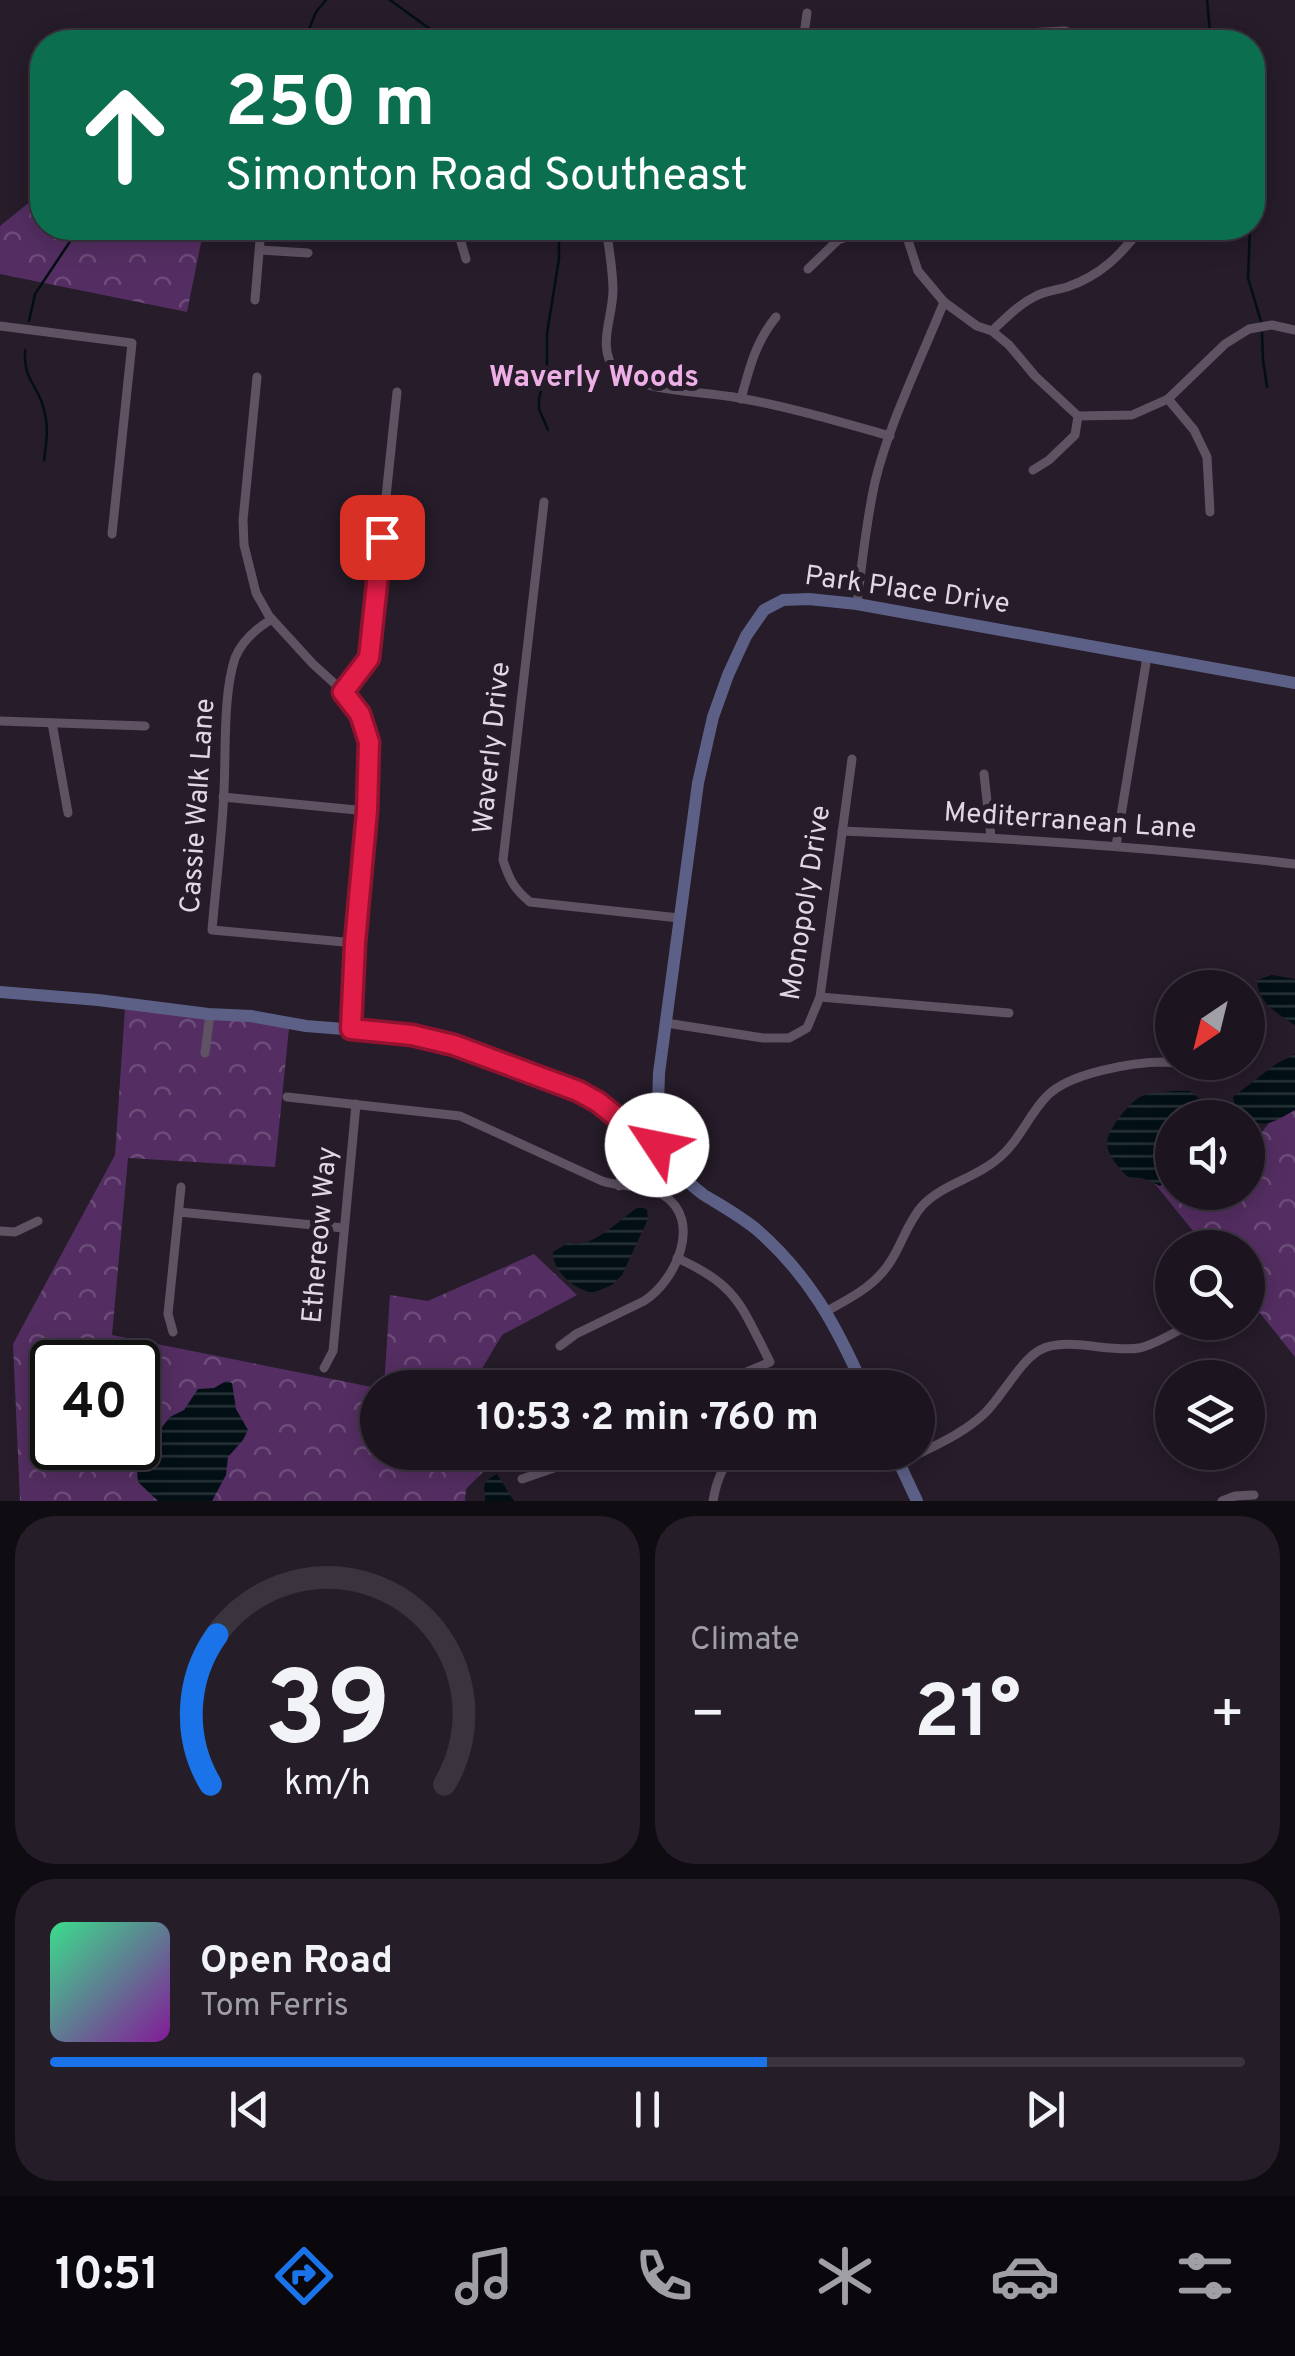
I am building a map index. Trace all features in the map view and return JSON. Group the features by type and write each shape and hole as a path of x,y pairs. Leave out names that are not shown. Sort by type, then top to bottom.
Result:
{"street":[{"path":"805,30 807,13"},
{"path":"255,300 260,240"},
{"path":"461,240 466,259"},
{"path":"607,240 613,290 605,337 611,366 617,375 639,385 741,399 890,436"},
{"path":"808,268 838,240"},
{"path":"908,240 918,271 944,302 1008,345 1078,416 1132,414 1168,399 1226,344 1249,329 1272,326 1295,330"},
{"path":"992,332 1036,296 1071,286 1101,271 1132,240"},
{"path":"260,250 308,253"},
{"path":"857,604 876,478 944,302"},
{"path":"741,399 750,363 764,332 776,317"},
{"path":"0,326 132,343 112,534"},
{"path":"257,377 243,520 244,546 256,593 272,619 360,714 369,742 351,1029"},
{"path":"343,692 369,658 396,392"},
{"path":"1168,399 1194,430 1207,457 1210,512"},
{"path":"1033,470 1075,435 1078,416"},
{"name":"Waverly Drive","path":"544,502 503,860 508,879 530,902 679,918"},
{"name":"Park Place Drive","path":"620,1186 657,1088 698,784 712,716 746,636 764,610 783,600 857,604 1295,683"},
{"name":"Cassie Walk Lane","path":"272,619 257,628 236,657 228,698 212,930 355,943"},
{"path":"1116,846 1148,657"},
{"path":"0,721 145,726"},
{"path":"52,723 68,813"},
{"name":"Monopoly Drive","path":"666,1024 763,1038 789,1038 807,1028 820,996 852,760"},
{"path":"984,774 991,837"},
{"path":"224,797 367,811"},
{"name":"Mediterranean Lane","path":"842,832 991,837 1295,864"},
{"path":"0,992 412,1035 454,1045 570,1089 620,1128 640,1136 773,1245 801,1275 826,1311 855,1370"},
{"path":"820,996 1009,1013"},
{"path":"205,1053 210,1014"},
{"path":"826,1311 871,1285 891,1262 906,1228 921,1207 1001,1156 1054,1090 1073,1080 1129,1065 1155,1063"},
{"path":"287,1098 460,1116 602,1181 660,1193 674,1205 684,1228 677,1258 663,1284 653,1296 560,1346"},
{"name":"Ethereow Way","path":"324,1368 334,1351 356,1104"},
{"path":"640,1136 632,1154 660,1161 722,1205"},
{"path":"624,1171 644,1157"},
{"path":"173,1332 168,1314 181,1187"},
{"path":"179,1212 344,1228"},
{"path":"0,1231 15,1232 38,1221"},
{"path":"677,1258 711,1274 736,1297 770,1362 752,1370"},
{"path":"935,1443 958,1434 983,1415 1028,1358 1043,1348 1056,1344 1110,1350 1142,1348 1158,1340"},
{"path":"522,1479 548,1470"},
{"path":"714,1501 722,1470"},
{"path":"902,1470 916,1501"},
{"path":"1222,1501 1254,1496"}],"green space":[{"path":"30,202 30,240 202,240 187,312 0,274 0,226"},
{"path":"125,1008 259,1021 289,1028 275,1167 128,1158 112,1335 137,1340 30,1340 30,1470 160,1470 160,1345 360,1385 360,1470 485,1470 466,1489 465,1501 20,1501 13,1344 115,1155"},
{"path":"1295,1109 1295,1357 1265,1319 1265,1230 1192,1230 1176,1210 1265,1210 1265,1128 1271,1120"},
{"path":"1142,1168 1155,1169 1155,1184"},
{"path":"534,1254 577,1295 502,1335 481,1370 385,1370 390,1295 428,1301"}],"shaded area":[{"path":"1265,977 1295,979 1295,1025 1265,1000"},
{"path":"1295,1054 1295,1110 1265,1123 1265,1100 1233,1097 1255,1080 1265,1080 1265,1072"},
{"path":"1190,1091 1201,1100 1155,1100 1155,1184 1128,1177 1109,1152 1107,1143 1125,1111 1151,1093"},
{"path":"640,1206 647,1210 648,1219 622,1275 612,1285 592,1293 565,1278 556,1266 553,1252 568,1243 596,1238"},
{"path":"226,1381 232,1383 236,1409 248,1430 228,1457 226,1475 212,1501 158,1501 138,1482 137,1470 160,1470 160,1430 170,1417 184,1410 198,1389 214,1388"},
{"path":"497,1474 514,1501 485,1501 486,1482"}],"waterway":[{"path":"309,30 326,0"},
{"path":"390,0 431,30"},
{"path":"1207,0 1210,30"},
{"path":"29,321 35,294 71,240"},
{"path":"548,430 539,398 547,371 547,333 559,240"},
{"path":"1250,240 1248,278 1262,325"},
{"path":"1262,333 1267,387"},
{"path":"25,350 28,373 46,417 44,460"}],"district":[{"name":"Waverly Woods","path":"594,378"}],"route":[{"path":"382,537 369,658 343,692 360,714 369,742 351,1029 423,1037 517,1067 578,1091 634,1128 649,1128 656,1135 657,1145"}]}
